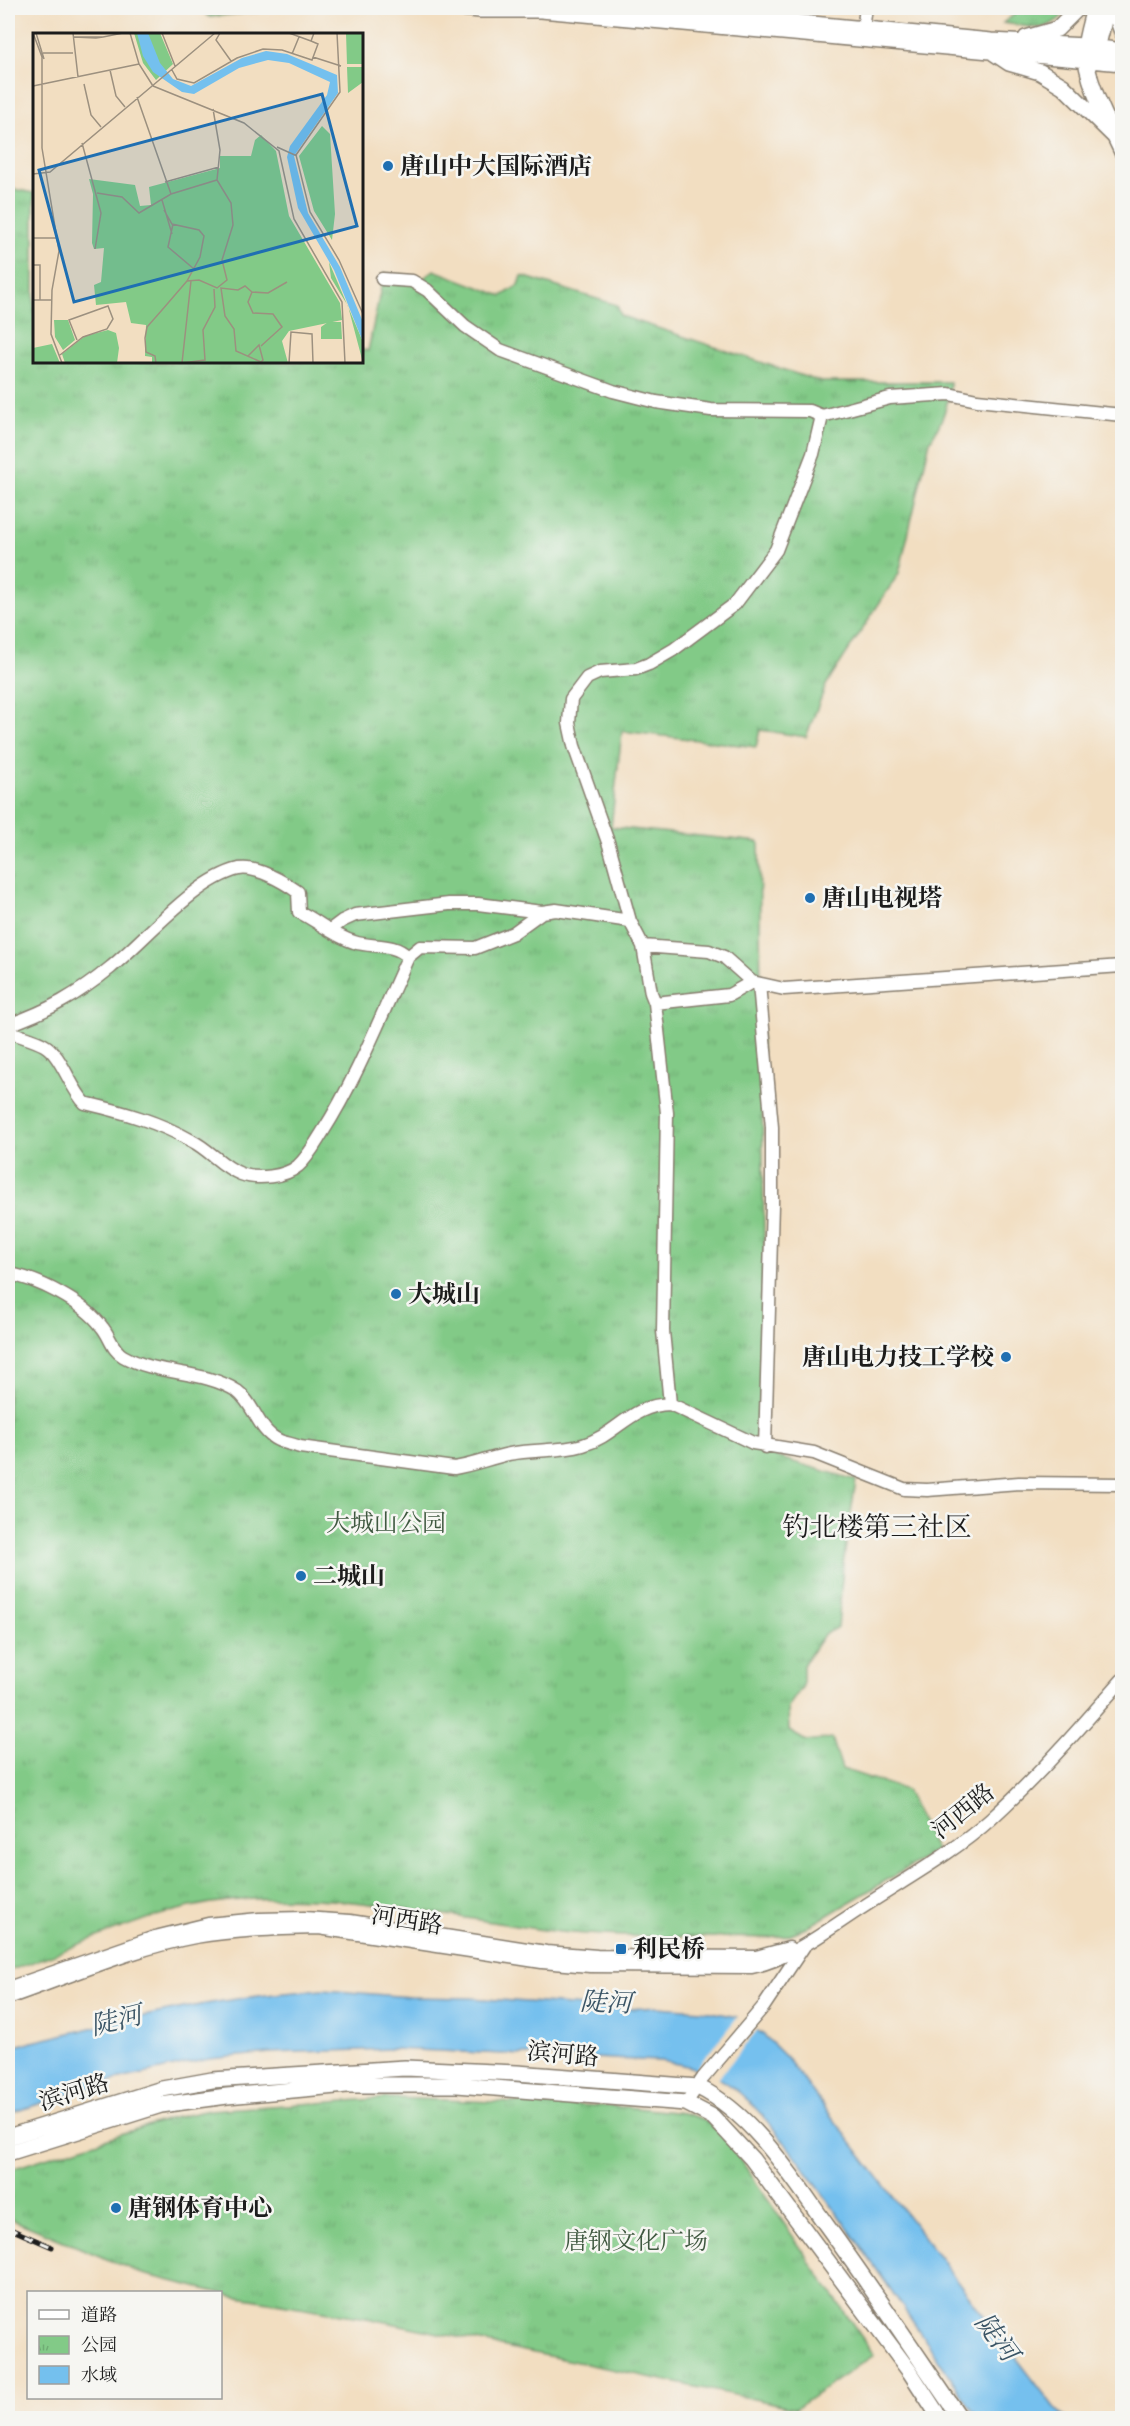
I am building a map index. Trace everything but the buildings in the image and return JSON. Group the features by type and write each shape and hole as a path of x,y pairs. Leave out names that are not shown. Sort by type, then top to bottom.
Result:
{"main road":[{"path":"461,8 541,9 991,46 1092,53 1122,51"},
{"path":"644,8 863,29 991,46 1057,29 1078,8"},
{"path":"1094,8 1092,53 1094,85 1120,139"},
{"path":"1092,53 1107,8"},
{"path":"1118,8 1118,21 1122,32"},
{"path":"991,46 1009,63 1040,72 1063,86 1120,139"},
{"path":"1092,53 1122,63"},
{"name":"滨河路","path":"8,2137 162,2088 212,2080 405,2068 700,2082 737,2112 791,2176 862,2274 960,2418"},
{"name":"滨河路","path":"8,2154 161,2105 217,2097 347,2085 457,2085 686,2103 713,2116 752,2159 910,2372 940,2418"}],"street":[{"path":"863,29 866,8"},
{"path":"382,279 412,281 427,290 465,326 500,350 613,391 656,402 711,410 810,411 822,416 890,398 950,394 977,400 1122,415"},
{"path":"670,1404 663,1331 667,1113 655,1003 651,993 644,946 630,921 609,845 574,746 568,723 571,699 587,678 600,672 636,669 649,664 673,650 735,604 776,550 813,454 822,416"},
{"path":"8,1026 65,1002 111,968 207,882 240,869 249,869 279,879 298,892 299,912 330,930 357,943 401,950 408,957"},
{"path":"330,930 354,915 449,904 478,904 542,912 556,910 630,921"},
{"path":"8,1031 44,1045 52,1052 78,1096 85,1103 162,1125 195,1142 229,1168 243,1175 252,1177 284,1174 297,1167 309,1153 335,1112 408,957 420,947 475,948 513,933 542,912"},
{"path":"644,946 709,951 724,957 755,983 784,989 1122,966"},
{"path":"655,1003 729,995 755,983"},
{"path":"755,983 772,1127 765,1447"},
{"path":"8,1275 18,1276 51,1290 91,1312 121,1355 150,1367 203,1376 239,1393 264,1428 276,1439 300,1446 454,1468 508,1454 584,1444 641,1409 655,1404 670,1404 753,1443 765,1447 814,1454 904,1488 927,1490 1019,1483 1122,1484"},
{"name":"河西路","path":"8,1998 152,1948 195,1938 244,1931 319,1929 542,1962 590,1966 752,1967 770,1963 805,1944 958,1845 991,1819 1065,1745 1122,1680"},
{"name":"河西路","path":"8,1988 155,1937 208,1924 259,1919 304,1918 350,1921 546,1952 597,1956 756,1957 805,1944"},
{"path":"686,2103 700,2082 751,2021 805,1944"}],"green space":[{"path":"206,8 292,8 210,17 206,15"},
{"path":"1023,8 1072,8 1062,17 1041,28 1003,23"},
{"name":"大城山公园","path":"8,188 33,193 33,363 363,363 363,350 368,351 384,273 424,278 434,270 502,296 519,285 522,276 617,305 621,316 821,382 950,382 944,413 930,441 899,573 826,685 806,737 760,730 756,747 622,731 611,827 759,842 764,1242 759,1452 856,1480 843,1564 838,1628 825,1633 803,1665 803,1686 788,1707 789,1731 806,1741 832,1738 842,1769 906,1790 936,1851 806,1928 788,1935 769,1938 660,1937 552,1931 390,1906 268,1898 198,1905 170,1912 8,1971"},
{"name":"唐钢文化广场","path":"391,2098 627,2107 684,2113 703,2119 725,2137 874,2355 796,2408 372,2319 233,2296 222,2293 222,2291 213,2291 143,2274 8,2218 8,2170 168,2119 209,2110"}],"water":[{"name":"陡河","path":"323,1990 629,2009 657,2007 701,2010 737,2017 764,2035 786,2057 1054,2407 1065,2418 978,2418 855,2238 773,2128 751,2103 728,2084 696,2068 660,2061 393,2049 270,2053 209,2059 107,2082 8,2114 8,2048 203,2004"}],"pier":[{"name":"利民桥","path":"739,2015 759,2028 716,2081 697,2067"}],"railway":[{"path":"8,2228 52,2247"}],"place":[{"name":"唐山中大国际酒店","path":"388,166"},
{"name":"唐山电视塔","path":"810,898"},
{"name":"大城山","path":"396,1294"},
{"name":"唐山电力技工学校","path":"1006,1357"},
{"name":"二城山","path":"301,1576"},
{"name":"利民桥","path":"621,1949"},
{"name":"唐钢体育中心","path":"116,2208"}],"district":[{"name":"钓北楼第三社区","path":"877,1527"}]}
